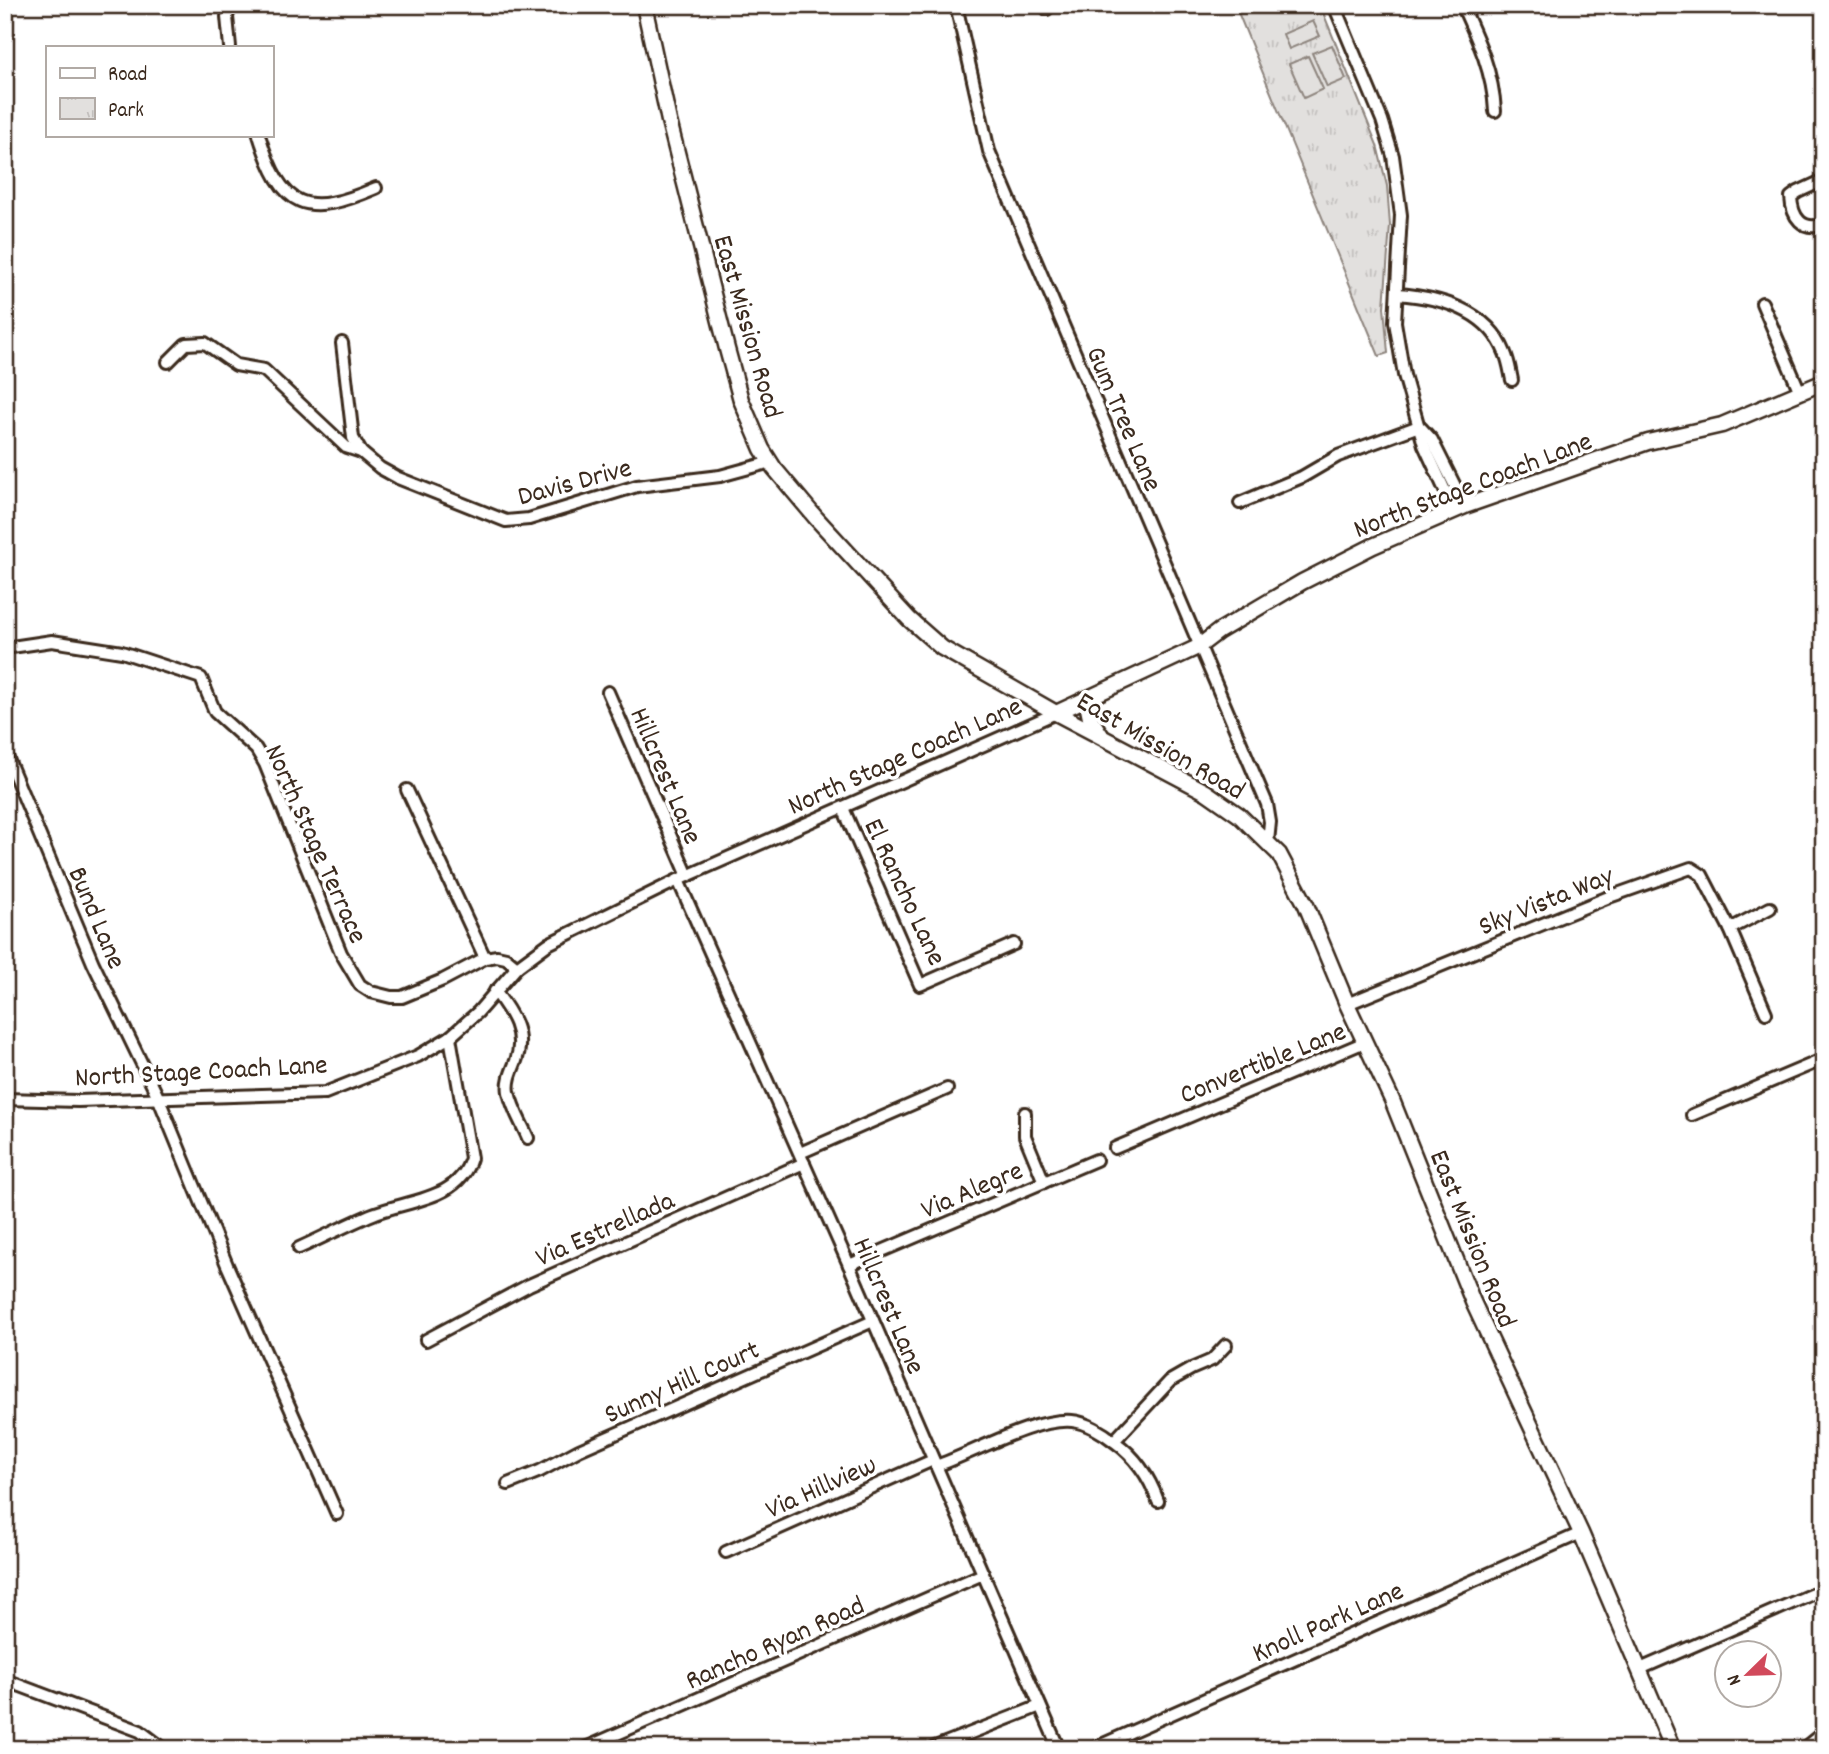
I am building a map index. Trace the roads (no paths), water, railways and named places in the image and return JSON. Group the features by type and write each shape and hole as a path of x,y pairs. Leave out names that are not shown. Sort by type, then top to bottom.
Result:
{"main road":[{"name":"East Mission Road","path":"644,5 669,121 727,349 752,427 771,462 816,518 909,619 953,654 1056,713 1206,792 1240,815 1279,854 1306,905 1436,1205 1473,1302 1581,1533 1674,1749"},
{"name":"North Stage Coach Lane","path":"1056,713 1198,647 1219,631 1302,582 1373,546 1460,508 1648,442 1722,425 1824,382"},
{"path":"1086,699 1090,719 1102,736"}],"street":[{"path":"229,46 227,17 230,5"},
{"name":"Gum Tree Lane","path":"956,5 989,151 1266,804 1270,822 1268,842"},
{"path":"1334,5 1382,120 1394,156 1401,215 1395,322 1404,375 1419,426 1432,440 1460,508"},
{"path":"1462,5 1486,60 1494,86 1495,111"},
{"path":"259,136 280,186 310,205 343,202 376,188"},
{"path":"1824,180 1791,197 1795,218 1801,223 1816,227 1824,223"},
{"path":"1397,293 1454,304 1486,323 1505,352 1512,380"},
{"path":"1762,303 1800,392"},
{"path":"342,342 353,438 361,452"},
{"name":"Davis Drive","path":"168,362 186,344 205,343 236,365 264,370 346,447 361,452 380,468 398,478 506,520 530,519 637,486 720,476 771,462"},
{"path":"1240,503 1302,477 1338,456 1419,426"},
{"name":"North Stage Terrace","path":"5,648 52,641 99,648 122,652 201,678 215,712 256,749 265,764 341,953 360,985 371,992 391,998 402,997 485,958"},
{"name":"Hillcrest Lane","path":"608,692 683,878 802,1158 1059,1749"},
{"name":"North Stage Coach Lane","path":"5,1099 78,1101 325,1093 418,1056 450,1037 478,1012 517,967 548,944 683,878 1056,713"},
{"name":"Bund Lane","path":"5,752 93,963 158,1097 232,1275 337,1514"},
{"path":"407,790 485,958 506,958 517,967"},
{"name":"El Rancho Lane","path":"843,808 920,985 1014,944"},
{"name":"Sky Vista Way","path":"1348,1004 1609,897 1691,868 1702,875 1730,929 1766,1013"},
{"path":"1730,929 1770,908"},
{"path":"495,991 511,1015 521,1041 510,1075 508,1092 528,1138"},
{"path":"299,1248 375,1213 434,1195 451,1187 467,1169 471,1158 450,1037"},
{"name":"Convertible Lane","path":"1115,1148 1365,1042"},
{"path":"1692,1115 1824,1059"},
{"name":"Via Estrellada","path":"426,1340 529,1285 947,1089"},
{"name":"Via Alegre","path":"849,1265 1044,1182 1025,1136 1025,1113"},
{"path":"1044,1182 1096,1160"},
{"name":"Sunny Hill Court","path":"508,1484 873,1321"},
{"path":"1114,1441 1170,1381 1191,1368 1212,1360 1227,1345"},
{"name":"Via Hillview","path":"726,1552 934,1463 1042,1423 1074,1421 1104,1434 1128,1451 1150,1479 1157,1501"},
{"name":"Knoll Park Lane","path":"1092,1749 1581,1533"},
{"name":"Rancho Ryan Road","path":"583,1749 983,1574"},
{"path":"1640,1669 1824,1589"},
{"path":"5,1680 140,1731 164,1749"},
{"path":"930,1749 1040,1706"},
{"path":"1803,1749 1824,1732"}]}
